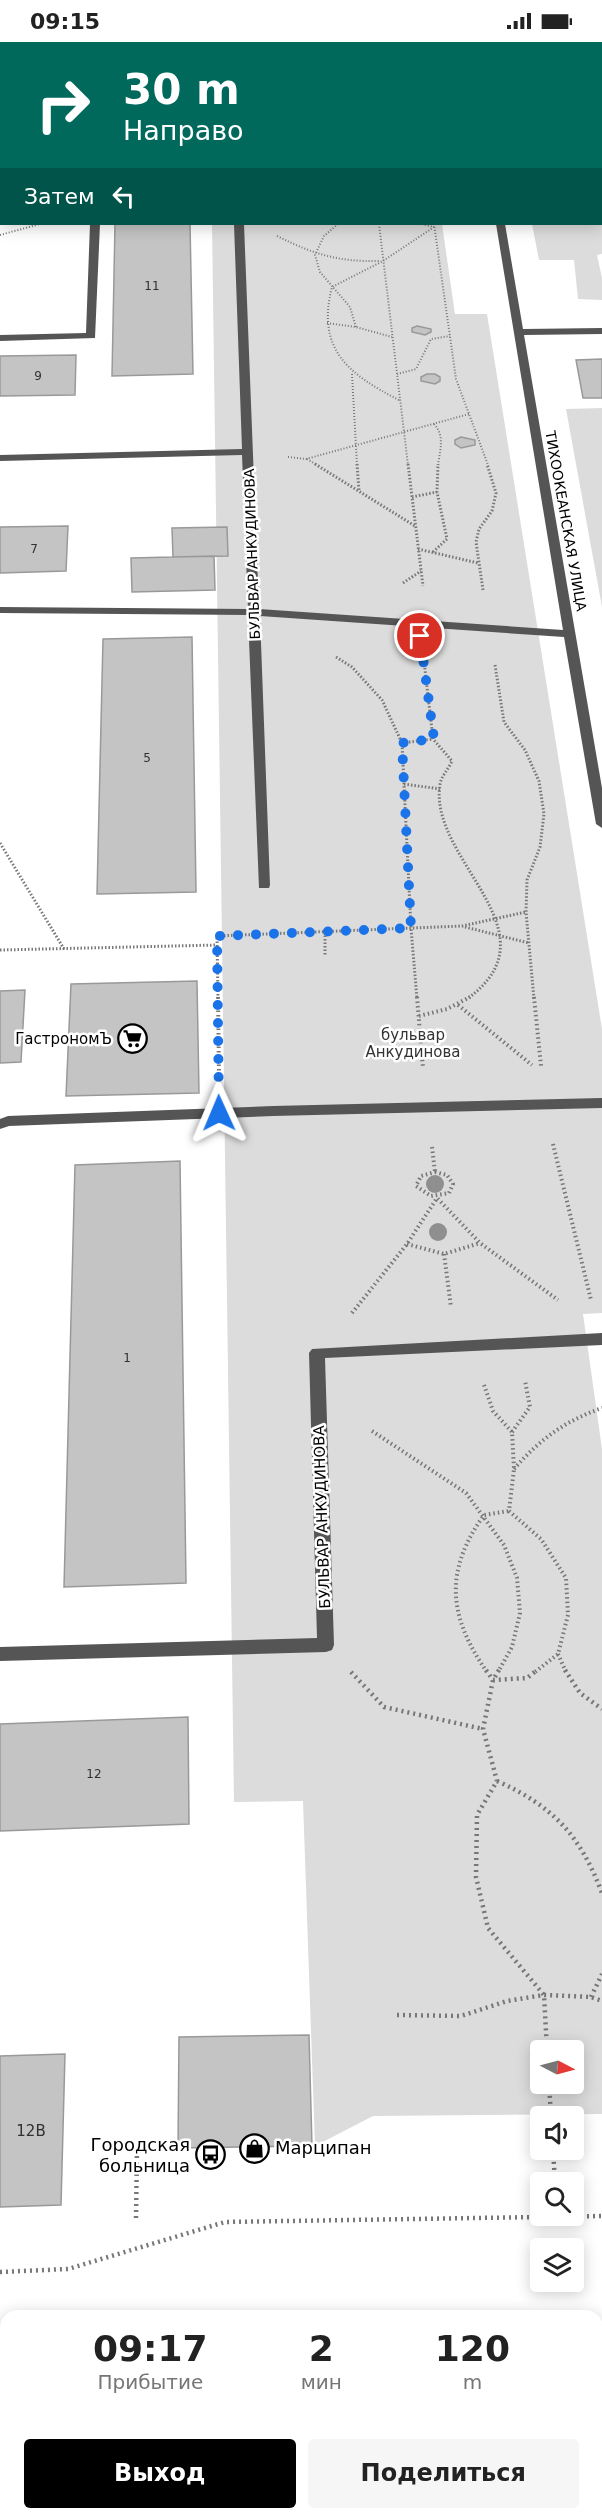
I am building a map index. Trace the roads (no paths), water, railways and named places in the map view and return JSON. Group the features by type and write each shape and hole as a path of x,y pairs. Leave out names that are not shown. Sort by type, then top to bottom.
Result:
{"street":[{"path":"0,338 91,336 95,225"},
{"name":"БУЛЬВАР АНКУДИНОВА","path":"239,225 264,885"},
{"name":"ТИХООКЕАНСКАЯ УЛИЦА","path":"500,225 602,824"},
{"path":"519,332 602,331"},
{"path":"0,458 248,452"},
{"path":"0,610 254,612 570,634"},
{"path":"0,1124 8,1121 219,1113 602,1103"},
{"name":"БУЛЬВАР АНКУДИНОВА","path":"0,1654 326,1645 317,1353 602,1339"}],"place":[{"name":"ГастрономЪ","path":"133,1039"},
{"name":"Марципан","path":"254,2148"},
{"name":"Городская больница","path":"211,2155"}],"park label":[{"name":"бульвар Анкудинова","path":"413,1044"}]}
